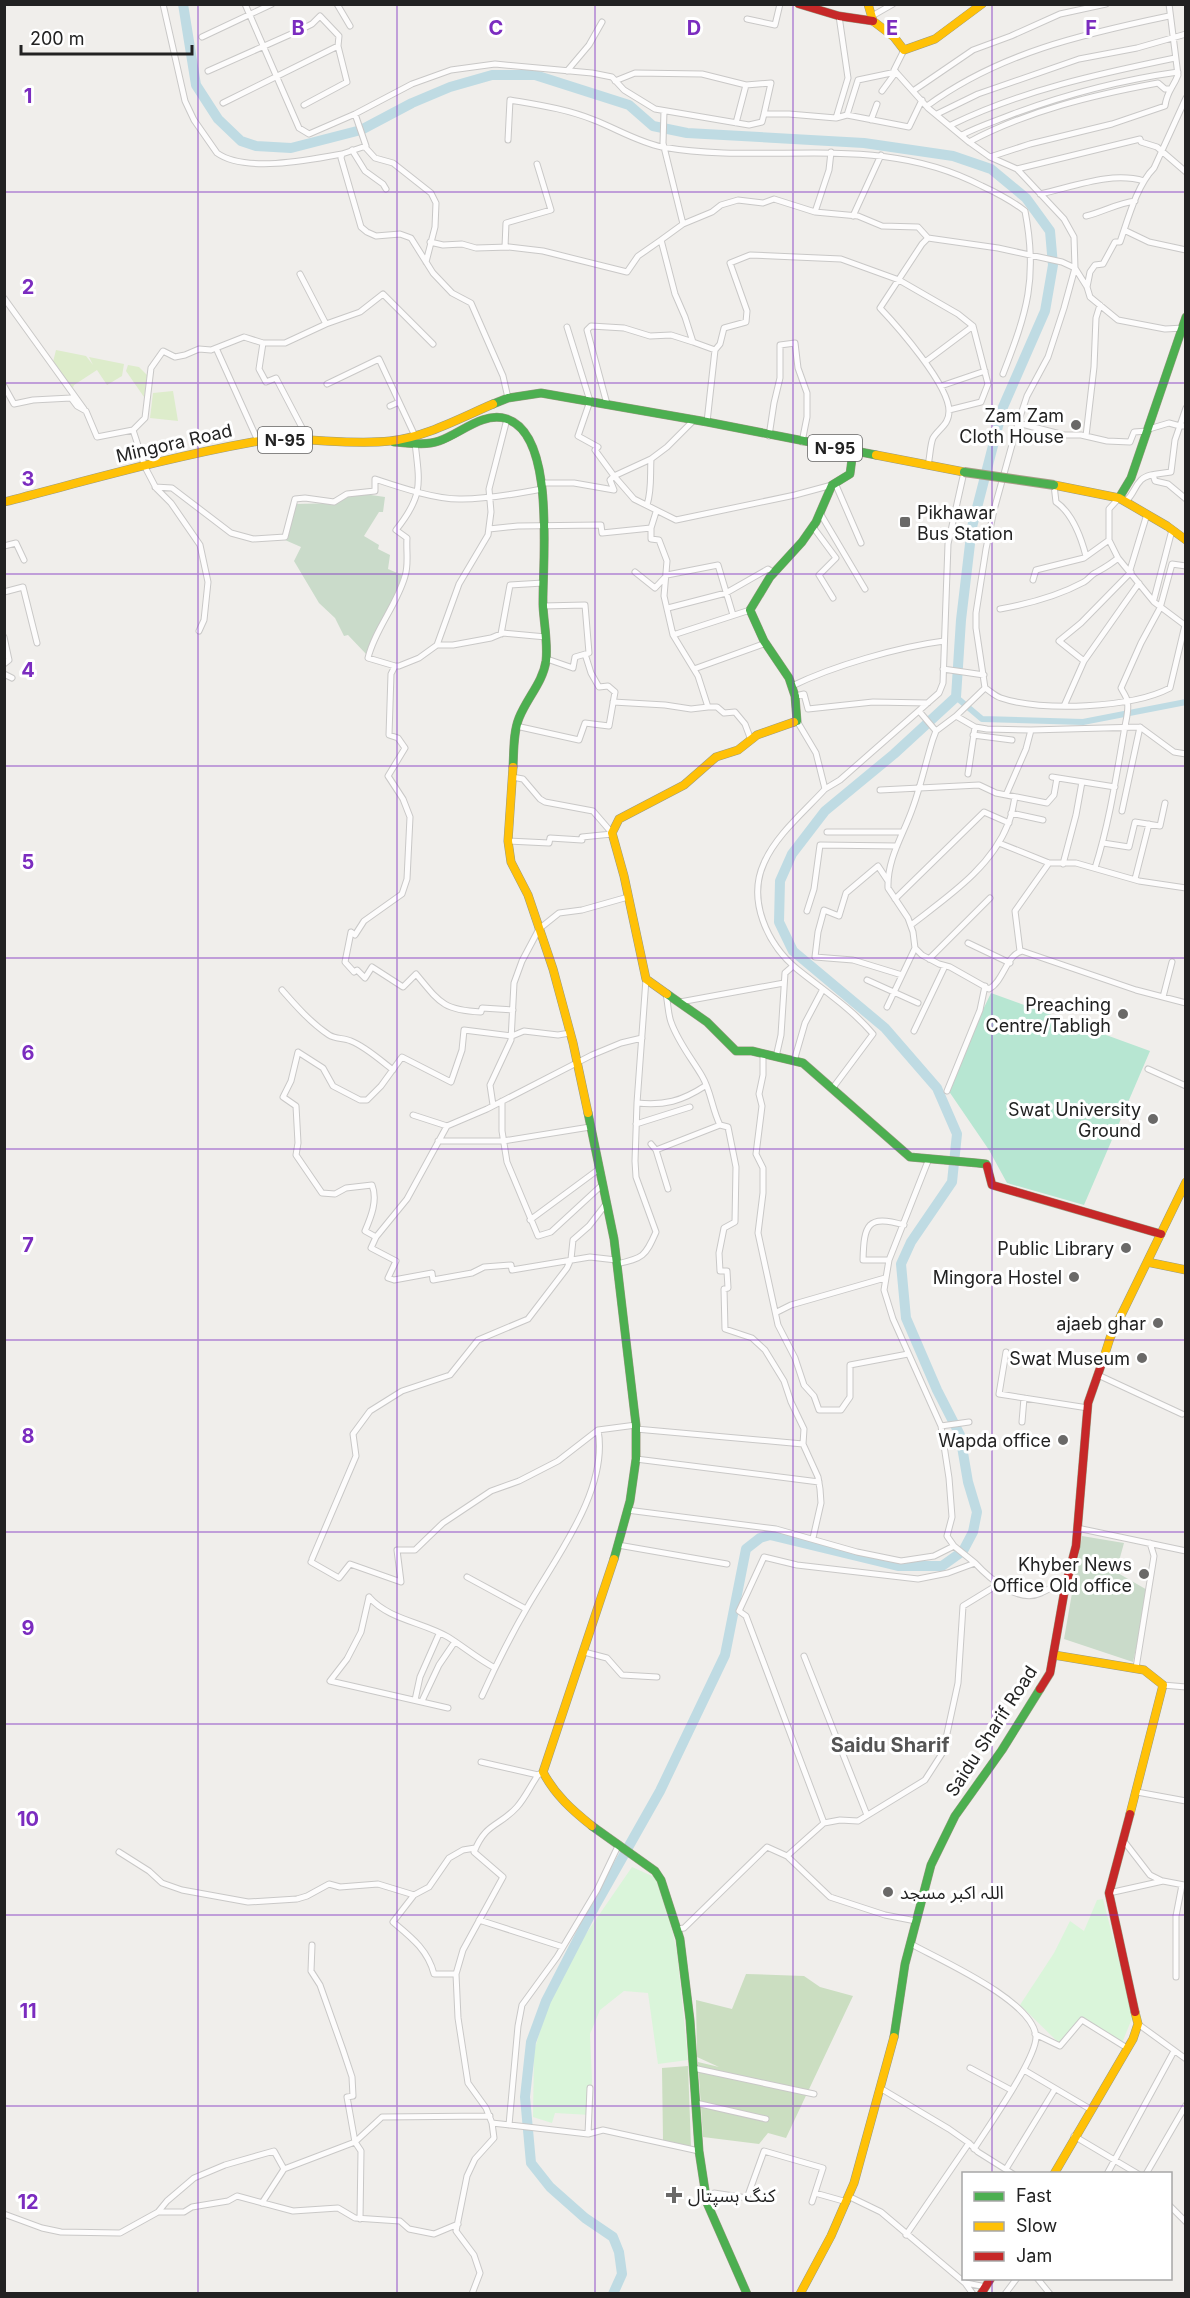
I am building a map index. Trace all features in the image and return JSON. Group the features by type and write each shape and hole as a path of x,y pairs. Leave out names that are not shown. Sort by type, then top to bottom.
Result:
{"main road":[{"path":"868,4 872,19"},
{"path":"804,5 839,16 872,19 894,37 904,50 912,49 954,27 982,4"},
{"path":"1185,317 1184,328 1123,500 1185,540"},
{"name":"N-95","path":"415,439 508,398 541,393 964,472 1054,485 1123,500"},
{"path":"415,439 427,444 442,440 480,421 507,418 519,423 526,432 532,444 541,486 544,526 543,606 547,659 545,669 520,713 516,726 508,841 512,862 528,895 553,969 577,1064 617,1262 636,1427 636,1459 618,1545 584,1652 541,1773 558,1797 655,1871 664,1890 680,1939 699,2151 706,2198 747,2294"},
{"name":"Mingora Road","path":"4,502 258,441 415,439"},
{"path":"853,451 850,474 834,484 813,527 774,573 750,610 766,644 787,672 795,696 797,721 757,735 738,750 716,757 684,785 619,819 612,833 646,979 707,1022 736,1051 776,1056 803,1063 910,1157 932,1161 971,1161 986,1164 992,1185 1161,1234"},
{"name":"Saidu Sharif Road","path":"833,2237 850,2199 875,2114 893,2042 910,1944 931,1865 955,1816 1002,1750 1050,1673 1067,1580 1076,1546 1088,1408 1110,1338 1185,1182"},
{"path":"1147,1262 1185,1270"},
{"path":"1054,1655 1136,1668 1150,1674 1163,1685 1109,1893 1138,2024 1127,2048 1055,2172"},
{"path":"800,2294 833,2237"},
{"path":"806,2294 833,2237"}],"street":[{"path":"163,4 185,101 194,120 222,157 254,164 286,163 342,154 364,144"},
{"path":"245,4 302,131 309,134 356,116 412,84 451,70 495,64 612,77 615,81 638,100 664,111 749,125 762,122 771,83 746,85 702,74 635,73 615,81"},
{"path":"202,37 272,4"},
{"path":"337,4 350,26"},
{"path":"747,19 775,24 780,4"},
{"path":"872,19 893,4"},
{"path":"913,91 973,50 1060,14 1106,4"},
{"path":"990,157 1030,144 1112,124 1165,106 1167,92 1174,85 1178,72 1168,4"},
{"path":"208,71 312,24 320,16 339,36 338,46 347,82 304,105"},
{"path":"836,118 848,78 839,16"},
{"path":"927,106 985,70 1023,54 1110,28 1169,16"},
{"path":"567,71 589,45 602,22"},
{"path":"938,114 978,94 1079,58 1172,39 1185,34"},
{"path":"223,103 338,46"},
{"path":"904,50 894,70 921,100 969,142 990,157 1017,169 1064,219 1074,237 1075,268 1048,357 1027,396 1018,423 994,510 979,590 976,628 982,674 985,687 999,698 1034,705 1064,706 1128,702 1159,694 1170,688 1185,626 1160,608 1118,558 1109,540 1109,509 1134,494 1141,480 1171,472 1175,440 1183,426 1185,408"},
{"path":"951,125 1032,93 1102,72 1175,58"},
{"path":"882,92 896,72"},
{"path":"847,115 858,80 896,72"},
{"path":"962,135 979,126 1053,99 1132,78 1178,72"},
{"path":"969,142 994,129 1049,109 1124,89 1158,83 1165,89 1170,89"},
{"path":"736,123 746,85"},
{"path":"1087,287 1090,272 1095,266 1102,264 1115,242 1120,242 1144,181 1154,168 1184,105 1185,98"},
{"path":"508,140 510,100 578,114 641,140 664,145 733,153 831,152 881,155 948,170 1014,202 1025,211 1031,255 1030,290 1021,329 1003,374"},
{"path":"764,114 836,118 847,115 909,127 921,100"},
{"path":"871,120 877,104"},
{"path":"664,111 664,145 683,224"},
{"path":"356,116 364,144 375,158 393,163 431,193 436,203 435,227 426,262"},
{"path":"1017,169 1140,139 1141,142 1157,147 1185,172"},
{"path":"352,150 364,171 383,184 386,189"},
{"path":"816,212 829,170 831,152"},
{"path":"342,154 341,159 361,227 376,236 400,234 411,238 433,273 452,293 471,303 503,376 508,398"},
{"path":"853,216 881,155"},
{"path":"505,247 506,224 550,210 537,164"},
{"path":"1040,194 1112,178 1131,177 1144,181"},
{"path":"430,242 443,245 462,244 476,248 505,247 543,251 627,272 638,256 683,224 712,212 722,205 738,200 763,202 774,199 816,212 853,216 882,226 918,227 928,238 998,248 1062,262 1075,268 1087,287 1090,297 1118,320 1166,328 1184,328"},
{"path":"1086,216 1103,212 1124,202 1135,201"},
{"path":"1124,230 1149,242 1185,250"},
{"path":"928,238 880,308 925,362 940,386 949,410 946,425 933,438 928,465"},
{"path":"661,240 675,294 693,342"},
{"path":"706,422 714,351 720,344 724,328 746,322 747,311 730,263 750,255 841,260 899,280 958,314 973,326 988,384 981,402 949,410"},
{"path":"300,274 326,324"},
{"path":"4,298 86,411 97,437 133,430 145,418 151,368 163,351 175,357 199,349 216,348 244,337 263,343 285,343 326,324 360,312 383,294 433,344"},
{"path":"1086,436 1094,367 1096,318 1100,305"},
{"path":"607,404 587,330 591,326 624,328 650,336 671,335 714,351"},
{"path":"925,362 973,326"},
{"path":"567,327 590,401 578,436 598,447 595,450 634,500 676,520 795,495 834,484 861,543"},
{"path":"263,343 259,369 266,382 276,378 309,441"},
{"path":"769,436 780,378 780,345 795,343 798,368 807,393 807,417 802,442"},
{"path":"216,348 258,441"},
{"path":"327,384 379,359 415,439 418,492 411,511 396,530 407,538 406,574 387,617 370,647 368,658 395,666 419,658 436,645 459,584 474,561 489,529 491,512 489,489 507,418"},
{"path":"940,386 985,371"},
{"path":"4,386 14,404"},
{"path":"4,404 71,398 77,406 86,411"},
{"path":"390,406 399,402"},
{"path":"155,487 172,488 231,533 253,539 285,537 295,499 334,502 347,494 375,491 375,479 418,492 460,499 510,495 541,486 574,483 614,490 610,480 614,476 651,459 667,447 694,420"},
{"path":"1018,423 1064,435 1130,442 1134,432 1169,423 1183,426"},
{"path":"133,430 145,467 155,487 171,503 200,545 208,582 204,620 199,631"},
{"path":"647,505 651,490 649,478 651,459"},
{"path":"832,1089 873,1034 856,1015 793,966 779,951 760,915 759,877 764,862 776,845 825,789 840,780 939,693 945,669 948,544 964,472"},
{"path":"1153,475 1155,481 1168,484 1185,498"},
{"path":"1054,485 1056,502 1065,508 1078,532 1086,556"},
{"path":"656,512 651,528 651,539 659,540 667,561 664,596 673,635 698,676 708,707"},
{"path":"820,513 865,589"},
{"path":"1084,661 1059,641 1081,623 1130,571 1147,514"},
{"path":"489,529 601,525 602,533 651,528"},
{"path":"813,527 836,558 819,575 833,598"},
{"path":"1154,599 1172,530"},
{"path":"1033,580 1036,570 1086,556 1109,540"},
{"path":"4,546 16,543 24,560"},
{"path":"1000,609 1025,604 1086,581 1118,558"},
{"path":"1095,868 1115,787 1128,702 1121,688 1160,608 1172,564 1185,566"},
{"path":"634,572 655,588 667,575 717,565 734,615"},
{"path":"668,608 726,593 768,570 774,573"},
{"path":"501,634 510,585 543,583"},
{"path":"1064,706 1084,661 1139,583"},
{"path":"4,592 23,587 37,643"},
{"path":"543,606 585,605 589,653 575,657 573,668 547,659"},
{"path":"673,635 750,610"},
{"path":"436,645 453,645 501,634 518,633 546,637"},
{"path":"4,637 9,660 4,663"},
{"path":"792,686 832,669 924,644 944,641"},
{"path":"694,669 766,644"},
{"path":"516,726 579,740 585,723 609,726 615,692 608,686 599,687 591,673 585,654"},
{"path":"395,666 391,674 389,735 398,738 405,748 388,776 403,799 410,817 406,879 402,894 364,921 355,935 351,932 345,962 354,972 357,970 366,978 372,967 403,987 416,974 442,1004 454,1010 481,1012 482,1008 513,1010"},
{"path":"945,669 982,674"},
{"path":"4,674 12,678"},
{"path":"887,1007 915,948 911,925 888,888 897,846 913,808 936,731 956,716 985,687"},
{"path":"795,696 804,694 808,709 885,702 928,703"},
{"path":"613,702 691,709 717,707 724,713 735,711 746,724 751,740"},
{"path":"920,711 936,731"},
{"path":"956,716 975,727 1031,730 1140,727 1174,752 1185,754"},
{"path":"797,721 816,753 825,789"},
{"path":"968,774 975,727"},
{"path":"1122,811 1140,727"},
{"path":"1006,795 1026,749 1031,730"},
{"path":"973,735 1012,740"},
{"path":"512,777 523,779 545,802 593,811 612,833"},
{"path":"880,790 979,785 996,793 1047,803 1053,795 1054,777 1115,787"},
{"path":"1063,864 1082,782"},
{"path":"911,925 946,898 983,864 999,843 1009,823 1015,797"},
{"path":"1103,843 1129,847 1135,822 1160,826 1165,803"},
{"path":"895,899 984,812 1009,823"},
{"path":"1011,813 1043,820"},
{"path":"1135,879 1149,824"},
{"path":"827,832 902,832"},
{"path":"508,841 549,843 550,838 582,840 582,837 612,833"},
{"path":"999,843 1049,863 1076,863 1135,879 1185,888"},
{"path":"807,912 814,890 820,845 897,846"},
{"path":"915,948 928,959 989,989 994,986 1020,951 1015,911 1049,863"},
{"path":"888,881 878,866 846,893 839,916 824,910 815,957 853,960 902,975"},
{"path":"493,1105 490,1085 512,1036 514,983 522,961 539,929 559,914 628,897"},
{"path":"928,959 990,898"},
{"path":"968,944 1010,963"},
{"path":"1020,951 1030,952 1136,990 1185,1003"},
{"path":"1163,997 1172,962"},
{"path":"776,1056 781,1035 785,973 793,966"},
{"path":"915,1031 945,966"},
{"path":"642,1038 621,1043 447,1126 407,1199 376,1237 371,1248 396,1261 388,1278 394,1280 432,1273 433,1280 472,1273 484,1267 511,1265 512,1270 590,1257 617,1262 640,1258 650,1246 656,1232 636,1177 637,1103 642,1038 646,979"},
{"path":"867,980 918,1003"},
{"path":"680,1002 784,983"},
{"path":"947,1091 980,1010 985,986"},
{"path":"794,1061 805,1023 823,988"},
{"path":"282,990 304,1015 327,1034 354,1042 393,1070"},
{"path":"666,994 671,1023 703,1077 720,1125"},
{"path":"376,1237 365,1231 371,1216 375,1193 372,1185 346,1188 335,1194 322,1193 296,1155 298,1143 296,1106 283,1097 291,1081 298,1052 323,1068 333,1086 360,1100 367,1100 402,1057 451,1082 462,1050 464,1029 512,1036 524,1031 558,1035 570,1033"},
{"path":"763,1054 763,1075 759,1094 762,1106 756,1154 763,1168 763,1193 758,1233 778,1325 795,1358 804,1385 814,1396 819,1410 841,1410 850,1397 850,1365 908,1354"},
{"path":"1148,1069 1185,1086"},
{"path":"637,1103 659,1106 692,1094 705,1086"},
{"path":"502,1101 503,1141 507,1162 538,1236 551,1232 602,1185"},
{"path":"636,1124 690,1107"},
{"path":"413,1115 447,1126"},
{"path":"656,1150 720,1125 728,1127 736,1167 735,1222 724,1228 719,1253 720,1271 727,1271 728,1288 724,1289 725,1329 752,1338 775,1363 804,1429 803,1444 819,1482 821,1503 813,1538"},
{"path":"438,1141 503,1141 590,1127"},
{"path":"651,1144 656,1150 668,1189"},
{"path":"932,1161 890,1260 884,1290 893,1319 941,1426 950,1478 952,1517 947,1536 954,1547 999,1584 1018,1593 1041,1594 1053,1585 1067,1580"},
{"path":"530,1220 599,1169"},
{"path":"606,1204 589,1227 573,1240 571,1259 567,1268 528,1320 478,1340 450,1375 402,1391 370,1411 353,1434 356,1456 311,1560 339,1578 350,1564 400,1582 397,1550 415,1550 443,1523 491,1491 558,1461 597,1430 636,1427 803,1444"},
{"path":"890,1260 862,1260 864,1235 868,1226 876,1220 890,1220 904,1225"},
{"path":"777,1312 791,1305 885,1278"},
{"path":"1006,1352 999,1394 1088,1408"},
{"path":"1098,1375 1182,1413"},
{"path":"1022,1422 1024,1398"},
{"path":"941,1426 969,1422"},
{"path":"482,1696 526,1609 582,1516 601,1446 597,1430"},
{"path":"636,1459 819,1482"},
{"path":"627,1510 776,1529 857,1552 901,1561 934,1556 954,1547"},
{"path":"1077,1528 1185,1551"},
{"path":"1136,1668 1154,1556 1150,1543"},
{"path":"618,1545 727,1564"},
{"path":"824,1823 746,1616 739,1611 764,1557 798,1565 918,1579 948,1573 975,1563"},
{"path":"467,1577 526,1609"},
{"path":"787,1856 824,1823 840,1820 858,1821 925,1780 943,1752 958,1683 963,1606 999,1584"},
{"path":"448,1708 330,1681 361,1632 369,1597 394,1615 439,1634 495,1668"},
{"path":"415,1700 420,1677 439,1634"},
{"path":"423,1701 440,1665 454,1643"},
{"path":"584,1652 607,1658 622,1675 657,1677"},
{"path":"804,1656 867,1815"},
{"path":"1163,1685 1185,1687"},
{"path":"472,2294 480,2273 474,2255 456,2231 467,2176 475,2159 494,2138 490,2116 468,2083 458,2018 456,1974 463,1950 503,1877 474,1852 487,1829 516,1808 541,1773 481,1762"},
{"path":"1137,1792 1185,1801"},
{"path":"1123,1839 1156,1880 1184,1885 1176,1916 1176,1977"},
{"path":"510,2125 518,2026 522,2005 563,1947 597,1890 619,1845"},
{"path":"676,1929 684,1928 767,1847 787,1856 830,1897 885,1915 916,1922"},
{"path":"456,1974 434,1974 431,1961 425,1951 393,1922 414,1894 429,1887 449,1858 463,1850 476,1848"},
{"path":"119,1852 162,1882 182,1890 226,1899 248,1902 297,1899 329,1884 340,1887 378,1884 414,1894"},
{"path":"1109,1893 1163,1881"},
{"path":"479,1920 563,1947"},
{"path":"910,1944 1004,1996 1024,2013 1035,2034 1034,2048 1024,2070 974,2149"},
{"path":"312,1945 311,1971 320,1985 352,2077 353,2096 347,2097 355,2142 361,2151 360,2219"},
{"path":"1035,2034 1060,2046 1082,2019 1127,2048"},
{"path":"1138,2024 1185,2059"},
{"path":"1108,2172 1174,2051"},
{"path":"693,2068 814,2094"},
{"path":"970,2068 1011,2090"},
{"path":"1024,2070 1090,2109"},
{"path":"588,2134 590,2088"},
{"path":"880,2088 969,2143 974,2149 1010,2172"},
{"path":"1006,2169 1055,2089"},
{"path":"696,2103 766,2120"},
{"path":"1147,2172 1185,2105"},
{"path":"262,2203 284,2169 355,2142 381,2117 490,2116"},
{"path":"1179,2116 1185,2121"},
{"path":"492,2123 588,2134 603,2130 699,2151"},
{"path":"1074,2136 1135,2172"},
{"path":"906,2235 969,2143"},
{"path":"4,2214 42,2229 61,2232 120,2233 158,2212 167,2201 194,2178 225,2165 274,2151 284,2169"},
{"path":"706,2198 714,2193 747,2198 764,2151 823,2168 812,2202"},
{"path":"815,2193 850,2199 881,2212 965,2283 974,2294"},
{"path":"158,2212 184,2212 192,2207 228,2201 237,2196 293,2211 338,2208 360,2219 400,2221 409,2229 434,2234 458,2224"},
{"path":"1172,2208 1185,2222"},
{"path":"1005,2294 1016,2280"},
{"path":"1038,2280 1050,2294"},
{"path":"965,2283 986,2286"},
{"path":"1040,2294 1044,2288"}],"green space":[{"path":"56,350 86,356 93,365 89,357 124,364 122,376 107,385 97,370 73,388 53,362"},
{"path":"128,365 139,367 147,375 144,397 126,371"},
{"path":"173,391 178,421 150,418 153,393"},
{"path":"364,494 385,497 383,512 379,512 364,536 379,545 378,549 390,555 388,569 402,575 395,595 366,654 348,635 344,636 335,618 319,603 294,561 301,547 285,540 295,504 338,503 345,497"},
{"path":"991,993 1150,1051 1084,1205 1007,1183 989,1150 946,1087"},
{"path":"1082,1536 1124,1543 1116,1572 1149,1591 1133,1662 1064,1639"},
{"path":"632,1867 661,1880 677,1952 688,2060 658,2064 648,1993 624,1991 600,2010 590,2034 592,2080 590,2115 555,2113 552,2123 533,2117 534,2051 557,1976"},
{"path":"1103,1899 1133,2016 1122,2043 1081,2016 1060,2044 1020,2005 1054,1953 1070,1921 1084,1931 1097,1900"},
{"path":"746,1974 804,1976 820,1987 853,1996 786,2138 768,2133 759,2144 703,2137 698,2062 719,2067 697,2057 696,2000 732,2009"},
{"path":"688,2066 691,2147 663,2141 662,2068"}],"waterway":[{"path":"183,4 196,85 218,119 241,141 256,146 291,148 361,130 412,103 450,87 492,75 535,75 629,105 653,126 687,133 864,143 953,156 991,169 1026,198 1050,231 1053,265 1045,311 1003,407 972,527 961,620 956,697 894,754 825,811 792,854 780,881 779,922 793,951 885,1028 937,1088 957,1134 952,1182 911,1242 901,1264 906,1318 937,1390 960,1435 968,1482 977,1512 973,1532 963,1551 942,1566 898,1566 770,1535 760,1538 746,1549 725,1655 660,1791 595,1906 546,2001 531,2042 525,2097 531,2163 550,2187 585,2218 613,2237 619,2252 622,2274 613,2294"},
{"path":"956,697 982,719 1083,722 1186,702"}],"traffic: fast":[{"path":"1119,498 1131,478 1186,317"},
{"path":"493,404 508,398 541,393 876,455"},
{"path":"394,442 434,443 472,424 498,417 507,419 523,430 534,449 543,503 543,606 546,661 542,676 517,724 513,767"},
{"path":"794,722 797,721 795,696 789,678 764,641 750,610 770,577 802,542 816,522 832,485 850,474 853,451"},
{"path":"964,472 1054,485"},
{"path":"667,994 707,1022 736,1051 752,1051 803,1063 910,1157 986,1164 987,1166"},
{"path":"588,1113 614,1239 636,1425 636,1459 630,1501 614,1559"},
{"path":"894,2037 905,1964 931,1865 955,1816 1002,1750 1040,1689"},
{"path":"592,1826 655,1871 661,1880 680,1939 690,2020 699,2151 707,2203 747,2294"}],"traffic: slow":[{"path":"868,4 873,21 894,37 904,50 935,39 982,4"},
{"path":"4,502 159,462 253,442 270,440 373,442 403,439 443,426 493,404"},
{"path":"876,455 964,472"},
{"path":"1054,485 1119,498 1186,540"},
{"path":"667,994 646,979 624,876 612,833 619,819 684,785 716,757 738,750 757,735 794,722"},
{"path":"513,767 508,841 511,862 528,895 553,969 573,1043 588,1113"},
{"path":"1104,1357 1110,1338 1186,1182"},
{"path":"1147,1262 1186,1270"},
{"path":"592,1826 564,1802 543,1772 614,1559"},
{"path":"1054,1655 1144,1670 1163,1685 1130,1814"},
{"path":"1055,2172 1133,2039 1138,2024 1135,2012"},
{"path":"800,2294 831,2236 854,2183 894,2037"}],"traffic: jam":[{"path":"799,4 839,16 873,21"},
{"path":"987,1166 992,1185 1161,1234"},
{"path":"1040,1689 1050,1673 1065,1588 1076,1546 1088,1403 1104,1357"},
{"path":"1130,1814 1109,1893 1135,2012"},
{"path":"981,2294 990,2280"}],"place":[{"name":"Zam Zam Cloth House","path":"1076,425"},
{"name":"Pikhawar Bus Station","path":"905,522"},
{"name":"Preaching Centre/Tabligh","path":"1123,1014"},
{"name":"Swat University Ground","path":"1153,1119"},
{"name":"Public Library","path":"1126,1248"},
{"name":"Mingora Hostel","path":"1074,1277"},
{"name":"ajaeb ghar","path":"1158,1323"},
{"name":"Swat Museum","path":"1142,1358"},
{"name":"Wapda office","path":"1063,1440"},
{"name":"Khyber News Office Old office","path":"1144,1574"},
{"name":"اللہ اکبر مسجد","path":"888,1892"},
{"name":"کنگ ہسپتال","path":"674,2195"}],"district":[{"name":"Saidu Sharif","path":"890,1745"}]}
